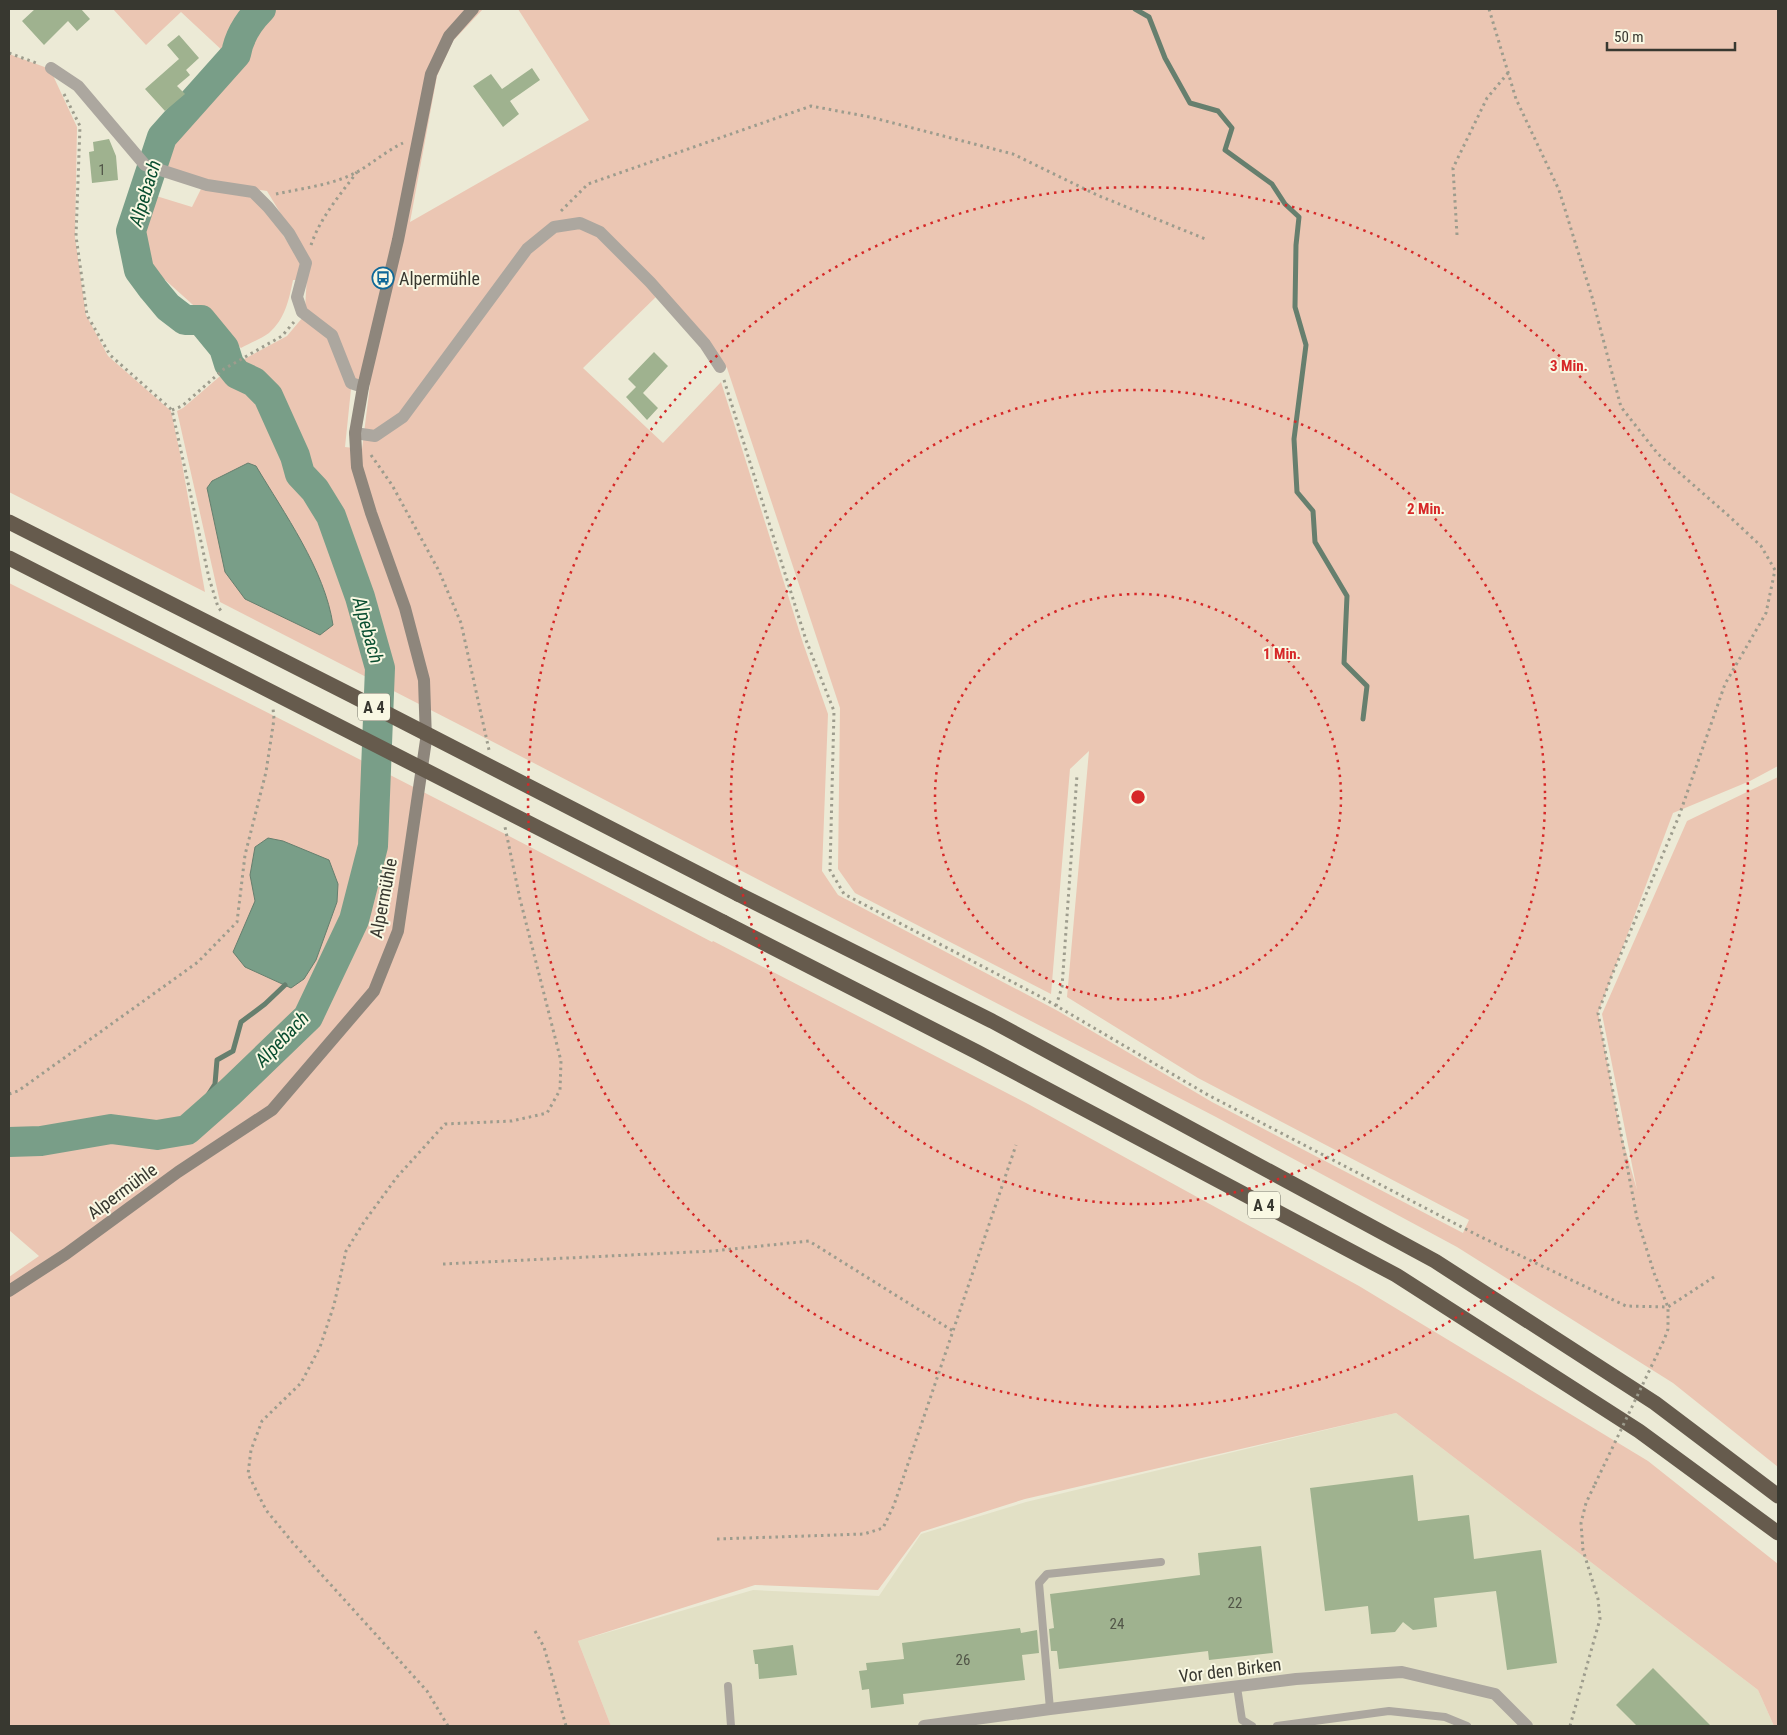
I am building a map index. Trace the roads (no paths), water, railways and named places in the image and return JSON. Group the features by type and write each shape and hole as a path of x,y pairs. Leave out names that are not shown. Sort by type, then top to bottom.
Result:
{"highway":[{"name":"A 4","path":"9,522 992,1022 1435,1261 1655,1403 1778,1496"},
{"name":"A 4","path":"9,558 977,1052 1396,1275 1639,1431 1778,1533"}],"main road":[{"name":"Alpermühle","path":"9,1291 66,1254 178,1172 272,1110 374,991 398,931 426,740 424,680 406,608 371,513 357,467 355,433 363,387 398,240 431,74 449,36 473,9"}],"street":[{"path":"51,68 78,86 145,165 207,185 253,192 268,207 289,233 306,263 297,298 302,312 332,335 351,383 363,387"},
{"path":"355,433 375,436 403,417 527,249 554,228 580,224 600,232 650,282 704,344 720,367"},
{"name":"Vor den Birken","path":"924,1726 1296,1679 1402,1672 1495,1694 1527,1726"}],"lane":[{"path":"1050,1709 1039,1583 1047,1574 1161,1562"},
{"path":"728,1686 731,1726"},
{"path":"1237,1687 1242,1720 1252,1726"},
{"path":"1277,1726 1389,1711 1445,1717 1467,1726"}],"waterway":[{"name":"Alpebach","path":"9,1142 41,1141 111,1129 157,1135 187,1130 230,1092 308,1017 354,920 373,846 380,668 360,597 331,516 315,490 300,474 295,456 268,396 254,382 237,374 229,364 224,348 201,320 185,320 168,307 153,289 139,270 131,231 162,137 236,54 239,41 245,30 261,9"},
{"path":"1135,9 1149,17 1165,58 1190,103 1218,111 1232,128 1225,150 1272,184 1285,204 1299,217 1296,245 1295,307 1306,345 1294,439 1297,492 1313,511 1315,542 1347,596 1344,663 1367,686 1363,719"},
{"path":"201,1118 201,1106 215,1084 217,1060 233,1051 241,1022 265,1004 285,985"}],"place":[{"name":"Alpermühle","path":"383,278"}]}
